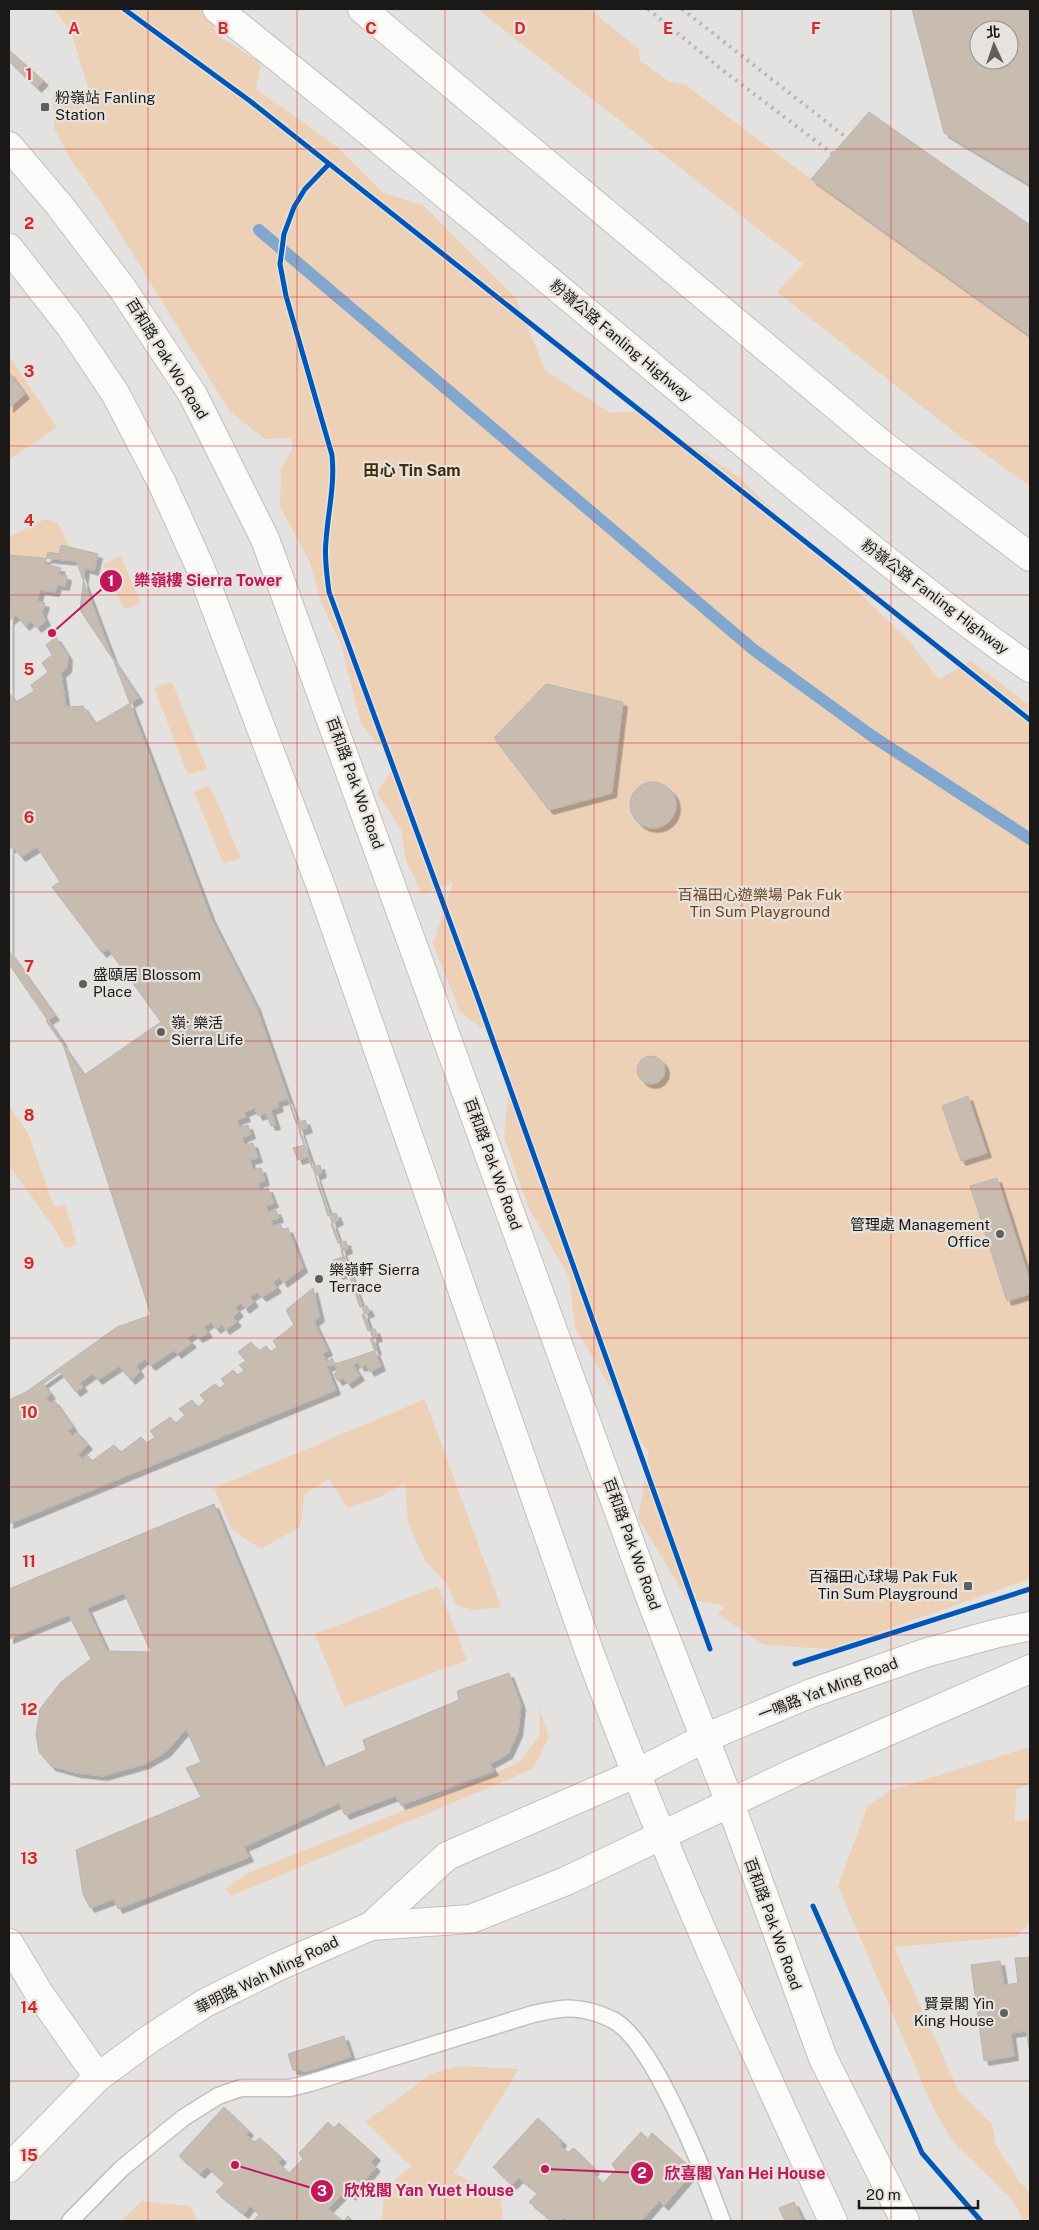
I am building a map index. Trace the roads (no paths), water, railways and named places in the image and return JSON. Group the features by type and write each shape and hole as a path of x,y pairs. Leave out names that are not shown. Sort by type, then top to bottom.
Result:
{"main road":[{"name":"粉嶺公路 Fanling Highway","path":"217,9 668,380 816,505 977,631 1030,668"},
{"path":"362,9 879,442 1030,557"},
{"name":"百和路 Pak Wo Road","path":"9,146 60,206 122,288 193,395 265,539 651,1600 730,1803 823,2058 905,2221"},
{"path":"9,248 70,326 115,393 162,483 200,567 320,884 589,1651 635,1774 692,1910 833,2221"},
{"name":"一鳴路 Yat Ming Road","path":"635,1774 705,1738 809,1694 926,1653 998,1632 1030,1626"},
{"path":"730,1803 1030,1668"},
{"name":"華明路 Wah Ming Road","path":"9,2168 98,2077 151,2038 205,2003 277,1967 371,1926 447,1856 635,1774"},
{"name":"華明路 Wah Ming Road","path":"371,1926 471,1919 566,1881 730,1803"},
{"path":"9,1942 40,1993 98,2077"}],"lane":[{"path":"70,2221 121,2169 183,2118 218,2096 241,2088 290,2088 533,2014 565,2007 578,2007 613,2019 637,2040 655,2070 705,2174 722,2221"}],"waterway":[{"path":"259,230 754,650 872,736 1030,839"}],"railway":[{"path":"648,9 720,68 833,154"},
{"path":"682,9 847,138"}],"place":[{"name":"粉嶺站 Fanling Station","path":"45,107"},
{"name":"樂嶺樓 Sierra Tower","path":"52,633"},
{"name":"盛頤居 Blossom Place","path":"83,984"},
{"name":"嶺· 樂活 Sierra Life","path":"161,1032"},
{"name":"管理處 Management Office","path":"1000,1234"},
{"name":"樂嶺軒 Sierra Terrace","path":"319,1279"},
{"name":"百福田心球場 Pak Fuk Tin Sum Playground","path":"968,1586"},
{"name":"賢景閣 Yin King House","path":"1004,2013"},
{"name":"欣悅閣 Yan Yuet House","path":"235,2165"},
{"name":"欣喜閣 Yan Hei House","path":"545,2169"}],"district":[{"name":"田心 Tin Sam","path":"412,470"}],"park label":[{"name":"百福田心遊樂場 Pak Fuk Tin Sum Playground","path":"760,904"}]}
